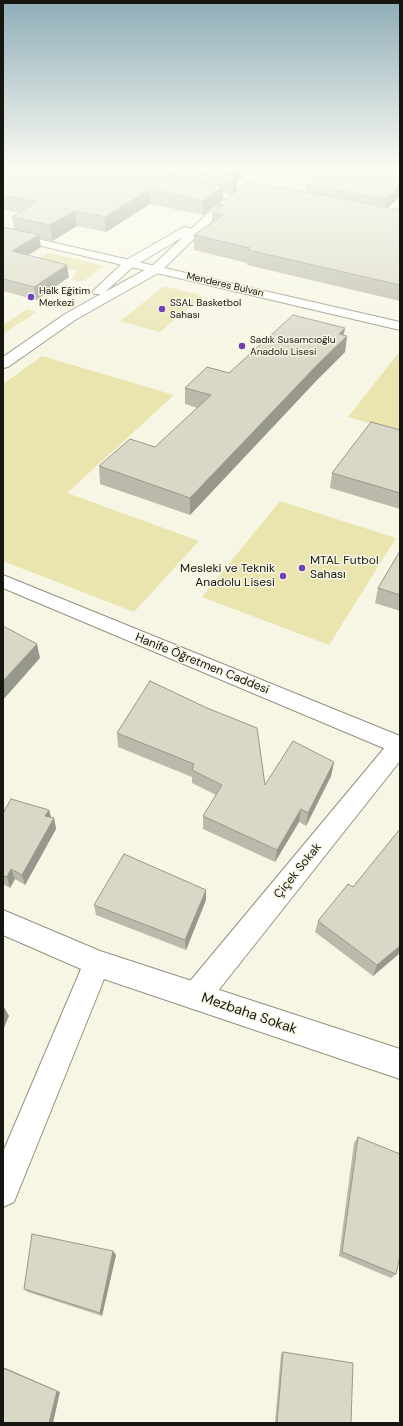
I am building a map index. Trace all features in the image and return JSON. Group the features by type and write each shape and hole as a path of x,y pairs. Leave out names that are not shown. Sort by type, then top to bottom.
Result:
{"street":[{"name":"Menderes Bulvarı","path":"3,234 400,326"},
{"name":"Menderes Bulvarı","path":"49,234 400,314"},
{"path":"70,317 130,264 142,255 180,234"},
{"path":"3,364 70,317 156,270 193,234"},
{"name":"Hanife Öğretmen Caddesi","path":"3,581 400,746"},
{"name":"Çiçek Sokak","path":"196,996 400,746"},
{"name":"Mezbaha Sokak","path":"3,922 98,963 400,1064"},
{"path":"3,1190 98,963"}],"shaded area":[{"path":"48,252 104,266 82,282 72,280 77,271 36,261"},
{"name":"SSAL Basketbol Sahası","path":"164,286 204,296 160,332 120,321"},
{"path":"27,309 37,312 3,334 3,325"},
{"path":"400,351 400,432 348,417"},
{"path":"42,356 174,395 67,493 199,541 134,612 3,561 3,384"},
{"name":"MTAL Futbol Sahası","path":"280,501 396,538 329,645 202,597"}],"building":[{"path":"3,234 39,235 12,251 67,265 34,287 3,279"},
{"path":"196,234 400,234 400,285 248,250 250,248 194,235"},
{"path":"293,315 345,328 339,334 347,336 319,363 190,498 99,466 130,439 155,447 211,395 185,388 207,367 229,373"},
{"path":"371,422 400,430 400,493 332,473"},
{"path":"400,551 400,595 378,588"},
{"path":"3,626 37,644 3,681"},
{"path":"150,681 207,708 257,728 265,785 293,741 334,762 308,813 301,809 277,850 203,816 222,785 192,770 194,764 117,733"},
{"path":"11,799 49,810 45,816 54,818 22,875 11,869 7,877 3,876 3,813"},
{"path":"400,829 400,946 377,965 318,921 348,884 353,887"},
{"path":"124,854 206,890 185,940 94,905"},
{"path":"358,1137 400,1154 400,1256 396,1274 342,1252"},
{"path":"32,1234 113,1251 100,1313 24,1289"},
{"path":"283,1352 353,1363 351,1423 277,1423"},
{"path":"3,1368 57,1391 49,1423 3,1423"}],"place":[{"name":"Halk Eğitim Merkezi","path":"31,297"},
{"name":"SSAL Basketbol Sahası","path":"162,309"},
{"name":"Sadık Susamcıoğlu Anadolu Lisesi","path":"242,346"},
{"name":"MTAL Futbol Sahası","path":"302,568"},
{"name":"Mesleki ve Teknik Anadolu Lisesi","path":"283,576"}]}
